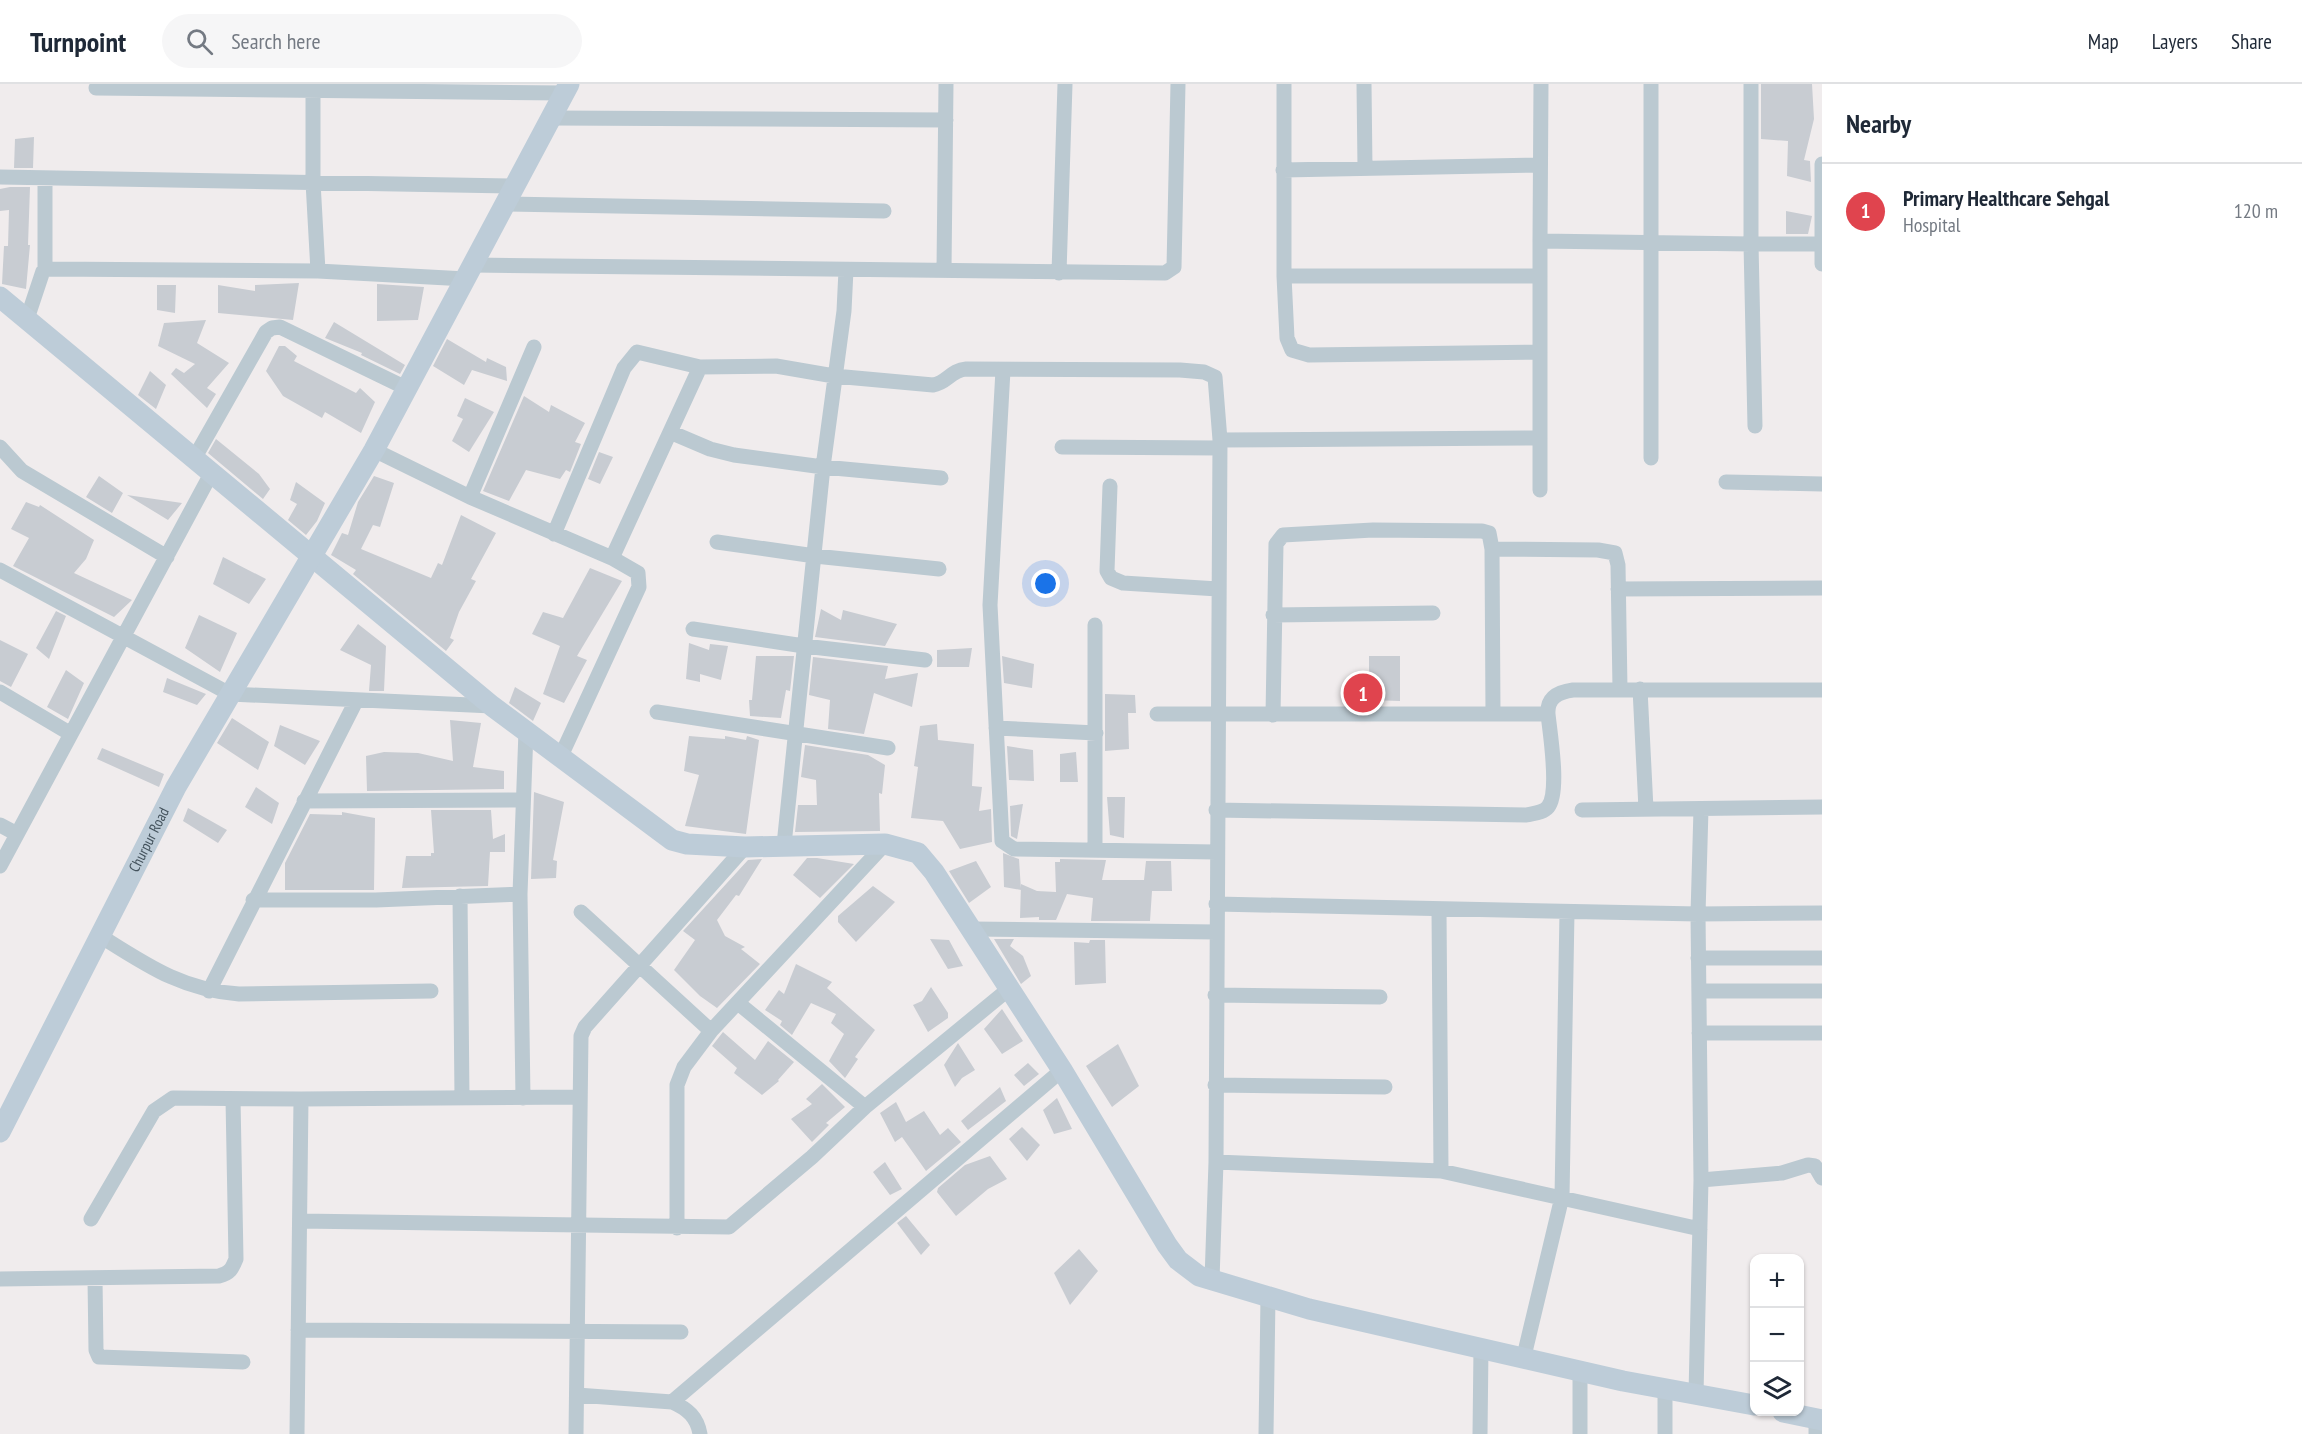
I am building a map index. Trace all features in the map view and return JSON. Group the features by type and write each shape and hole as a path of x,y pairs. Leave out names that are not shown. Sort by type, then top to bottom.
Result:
{"street":[{"path":"944,270 946,84"},
{"path":"1059,273 1065,84"},
{"path":"45,269 469,272 944,270 1158,274 1170,271 1174,267 1178,84"},
{"path":"1284,84 1284,276 1287,338 1292,351 1299,354 1540,352"},
{"path":"1364,84 1365,168"},
{"path":"1540,84 1540,490"},
{"path":"1651,84 1649,243 1651,458"},
{"path":"1751,84 1751,244 1755,426"},
{"path":"96,88 567,88"},
{"path":"313,88 312,182 318,271"},
{"name":"Churpur Road","path":"0,1132 102,937 176,787 374,450 567,88"},
{"path":"551,118 946,120"},
{"path":"1822,164 1822,264"},
{"path":"1283,170 1540,165"},
{"path":"0,177 312,182 509,195 884,210"},
{"path":"27,319 38,280 45,269 45,178"},
{"path":"1540,241 1821,244"},
{"path":"784,845 823,467 844,311 846,270"},
{"path":"1284,276 1540,276"},
{"path":"0,297 492,706 672,840 687,844 745,848 784,845 885,844 909,849 925,860 1062,1070 1167,1245 1187,1268 1212,1281 1268,1297 1665,1389 1750,1404"},
{"path":"195,457 261,341 272,328 280,327 406,388"},
{"path":"470,497 534,347"},
{"path":"554,534 624,368 633,354 645,352 700,367 776,366 834,376 933,385 943,383 959,370 1204,372 1215,377 1220,444 1216,715 1216,1162 1212,1281"},
{"path":"612,558 700,367"},
{"path":"1004,370 990,605 1002,841 1014,849 1216,852"},
{"path":"670,432 710,449 734,455 823,467 941,478"},
{"path":"1062,447 1540,438"},
{"path":"0,447 22,471 167,557"},
{"path":"374,450 470,497 612,558 639,573 640,582 560,758"},
{"path":"0,866 212,472"},
{"path":"1726,482 1822,484"},
{"path":"1110,486 1107,571 1111,578 1123,584 1218,589"},
{"path":"1273,715 1272,615 1276,544 1283,535 1373,530 1482,531 1488,533 1492,549 1493,714"},
{"path":"717,542 814,556 939,569"},
{"path":"1492,549 1609,550 1617,556 1620,689"},
{"path":"0,570 230,694 492,706"},
{"path":"1618,589 1822,588"},
{"path":"1272,615 1432,613"},
{"path":"1095,625 1095,850"},
{"path":"693,629 804,646 925,660"},
{"path":"1216,810 1526,815 1546,809 1552,800 1548,707 1560,692 1620,689 1822,690"},
{"path":"1640,689 1646,809"},
{"path":"0,692 71,734"},
{"path":"208,991 356,701"},
{"path":"657,712 888,748"},
{"path":"1157,714 1548,714"},
{"path":"996,728 1095,733"},
{"path":"523,1098 520,894 521,800 526,731"},
{"path":"304,801 521,800"},
{"path":"1582,810 1822,807"},
{"path":"1696,1394 1701,1180 1698,914 1701,809"},
{"path":"0,825 17,834"},
{"path":"677,1228 677,1085 684,1067 711,1031 885,844"},
{"path":"576,1434 580,1043 583,1032 745,848"},
{"path":"253,900 376,900 520,894"},
{"path":"460,896 462,1098"},
{"path":"1216,904 1698,914 1822,913"},
{"path":"1439,910 1442,1171"},
{"path":"581,912 711,1031"},
{"path":"1524,1356 1562,1197 1567,912"},
{"path":"972,929 1216,932"},
{"path":"102,937 169,977 208,991 239,994 431,991"},
{"path":"1698,958 1822,958"},
{"path":"300,1221 677,1228 722,1228 734,1225 865,1107 1010,988"},
{"path":"1699,991 1822,991"},
{"path":"1215,995 1380,997"},
{"path":"738,1003 865,1107"},
{"path":"1699,1033 1822,1033"},
{"path":"672,1402 1062,1070"},
{"path":"1215,1085 1385,1087"},
{"path":"91,1219 154,1111 173,1098 301,1100 580,1097"},
{"path":"0,1279 219,1276 232,1270 236,1259 233,1099"},
{"path":"297,1434 301,1100"},
{"path":"1216,1162 1442,1171 1700,1229"},
{"path":"1701,1180 1782,1173 1808,1165 1815,1166 1822,1178"},
{"path":"95,1279 96,1350 99,1357 243,1362"},
{"path":"1261,1434 1268,1297"},
{"path":"298,1330 681,1332"},
{"path":"1480,1434 1481,1348"},
{"path":"1580,1369 1580,1434"},
{"path":"1665,1389 1665,1434"},
{"path":"577,1395 672,1402 686,1408 698,1424 700,1434"},
{"path":"1795,1416 1818,1424"}],"building":[{"path":"1761,84 1812,84 1814,119 1804,160 1810,161 1811,182 1787,176 1788,141 1761,139"},
{"path":"34,137 33,168 14,168 15,139"},
{"path":"30,187 28,245 30,245 26,289 2,284 4,246 8,246 9,210 0,211 0,189"},
{"path":"1786,211 1812,216 1808,234 1786,234"},
{"path":"299,283 293,320 218,313 218,285 255,291 255,285"},
{"path":"377,284 424,287 418,320 377,321"},
{"path":"157,285 176,285 175,313 157,310"},
{"path":"206,320 197,343 229,363 207,388 216,394 207,408 171,374 176,368 184,373 195,364 158,346 164,323"},
{"path":"334,322 405,365 400,374 361,355 362,353 325,338"},
{"path":"447,339 486,362 487,358 506,367 507,381 472,370 464,385 433,366"},
{"path":"279,346 285,346 297,356 294,361 356,393 360,388 375,402 361,433 325,412 322,418 283,396 266,371"},
{"path":"150,371 166,385 156,409 138,395"},
{"path":"524,396 549,412 551,405 585,423 575,442 581,444 570,472 566,470 560,479 526,470 509,501 483,491"},
{"path":"465,398 494,412 469,452 452,441 463,419 457,416"},
{"path":"216,439 259,474 270,489 263,499 208,453"},
{"path":"599,452 613,457 600,484 588,479"},
{"path":"99,476 123,493 112,513 86,497"},
{"path":"374,476 394,483 380,527 373,525 361,549 431,578 438,563 442,565 461,515 496,533 471,579 476,581 459,612 450,638 454,640 446,651 353,574 356,570 331,555 342,533 348,535 358,502"},
{"path":"296,482 325,503 317,521 306,535 288,520 297,504 290,500"},
{"path":"127,495 182,503 168,520"},
{"path":"26,502 39,507 40,505 94,540 86,559 74,573 132,600 114,617 13,566 29,538 11,529"},
{"path":"223,557 266,579 249,604 213,584"},
{"path":"590,568 622,581 577,656 587,660 564,703 543,694 560,646 532,634 543,612 563,618"},
{"path":"821,609 841,620 843,610 897,624 885,646 815,637"},
{"path":"56,611 66,616 49,659 36,648"},
{"path":"199,615 237,633 220,672 185,648"},
{"path":"358,624 386,646 384,691 369,691 371,665 340,650"},
{"path":"0,640 28,654 11,687 0,681"},
{"path":"689,643 709,650 710,644 728,646 721,680 700,674 700,682 686,679"},
{"path":"972,648 969,667 937,667 937,650"},
{"path":"756,656 794,656 790,691 786,690 781,718 750,716 749,700 752,700"},
{"path":"1002,656 1034,664 1032,688 1004,683"},
{"path":"1369,656 1400,656 1400,701 1369,700"},
{"path":"813,657 888,666 885,679 918,673 912,707 874,693 864,734 828,729 830,700 809,695"},
{"path":"66,670 84,683 68,719 47,707"},
{"path":"167,678 206,694 197,705 163,692"},
{"path":"515,687 541,703 533,721 509,703"},
{"path":"1105,694 1135,695 1136,713 1128,713 1129,749 1105,751"},
{"path":"232,718 269,742 258,770 217,743"},
{"path":"450,720 481,723 473,767 504,771 504,789 367,791 366,756 384,752 418,753 453,761"},
{"path":"937,724 938,740 974,744 972,786 982,787 979,811 991,809 992,842 960,849 943,821 911,818 918,767 914,766 920,726"},
{"path":"280,725 320,741 305,765 274,746"},
{"path":"689,736 725,739 725,736 746,740 747,736 759,740 746,834 685,826 699,775 684,771"},
{"path":"805,745 868,755 885,765 882,794 879,793 880,831 795,832 798,805 817,805 816,780 801,777"},
{"path":"1007,746 1033,750 1034,781 1009,780"},
{"path":"102,748 164,774 159,787 97,759"},
{"path":"1076,752 1078,782 1060,782 1060,754"},
{"path":"256,787 279,803 272,824 245,807"},
{"path":"534,792 564,802 553,860 557,861 556,878 531,879"},
{"path":"1107,797 1125,797 1124,838 1110,835"},
{"path":"1023,804 1017,839 1011,836 1010,806"},
{"path":"188,808 227,830 218,843 183,821"},
{"path":"431,810 491,810 493,839 505,834 505,852 490,852 488,886 402,888 406,856 431,856 431,853 434,853"},
{"path":"342,812 375,818 374,890 285,890 285,863 310,814 342,815"},
{"path":"1003,853 1019,859 1021,890 1004,887"},
{"path":"807,858 854,864 820,898 793,875"},
{"path":"762,859 739,896 736,895 717,920 725,936 745,947 741,949 760,964 717,1008 700,996 674,970 695,940 683,931 748,860"},
{"path":"1060,859 1106,860 1102,880 1144,880 1146,861 1171,861 1172,891 1152,891 1150,921 1091,921 1093,898 1067,894 1056,920 1039,920 1039,917 1020,918 1021,884 1037,891 1056,892 1055,862 1060,862"},
{"path":"976,861 991,887 969,903 949,871"},
{"path":"873,886 895,902 856,942 838,922 838,916"},
{"path":"930,939 949,940 963,966 948,969"},
{"path":"994,939 1014,939 1010,946 1023,956 1031,976 1021,984"},
{"path":"1090,940 1105,940 1106,983 1075,985 1074,942 1089,943"},
{"path":"796,964 832,982 827,988 875,1030 855,1057 858,1059 845,1078 829,1061 844,1034 831,1023 836,1014 811,1003 792,1035 780,1025 782,1021 765,1010 779,990 784,994"},
{"path":"931,987 948,1013 948,1018 928,1032 913,1005 922,1001"},
{"path":"1002,1009 1023,1041 1002,1054 984,1029"},
{"path":"723,1032 755,1060 768,1041 794,1062 779,1081 762,1095 734,1073 737,1068 712,1046"},
{"path":"958,1043 975,1070 962,1078 955,1087 944,1065"},
{"path":"1118,1044 1139,1086 1112,1107 1086,1066"},
{"path":"1028,1063 1039,1074 1024,1086 1014,1075"},
{"path":"822,1084 845,1107 826,1123 829,1125 812,1142 791,1119 812,1104 806,1099"},
{"path":"1000,1087 1006,1101 968,1130 961,1121"},
{"path":"1057,1098 1072,1129 1054,1134 1043,1110"},
{"path":"896,1102 906,1122 924,1111 940,1135 948,1128 961,1142 926,1171 902,1137 895,1142 880,1113"},
{"path":"1022,1127 1040,1145 1027,1161 1009,1139"},
{"path":"990,1156 1007,1179 988,1189 956,1216 937,1192 938,1188 965,1165"},
{"path":"885,1162 902,1189 890,1195 873,1172"},
{"path":"906,1216 930,1245 921,1255 897,1223"},
{"path":"1079,1249 1098,1271 1070,1305 1054,1273"}],"place":[{"name":"Primary Healthcare Sehgal","path":"1363,693"}]}
